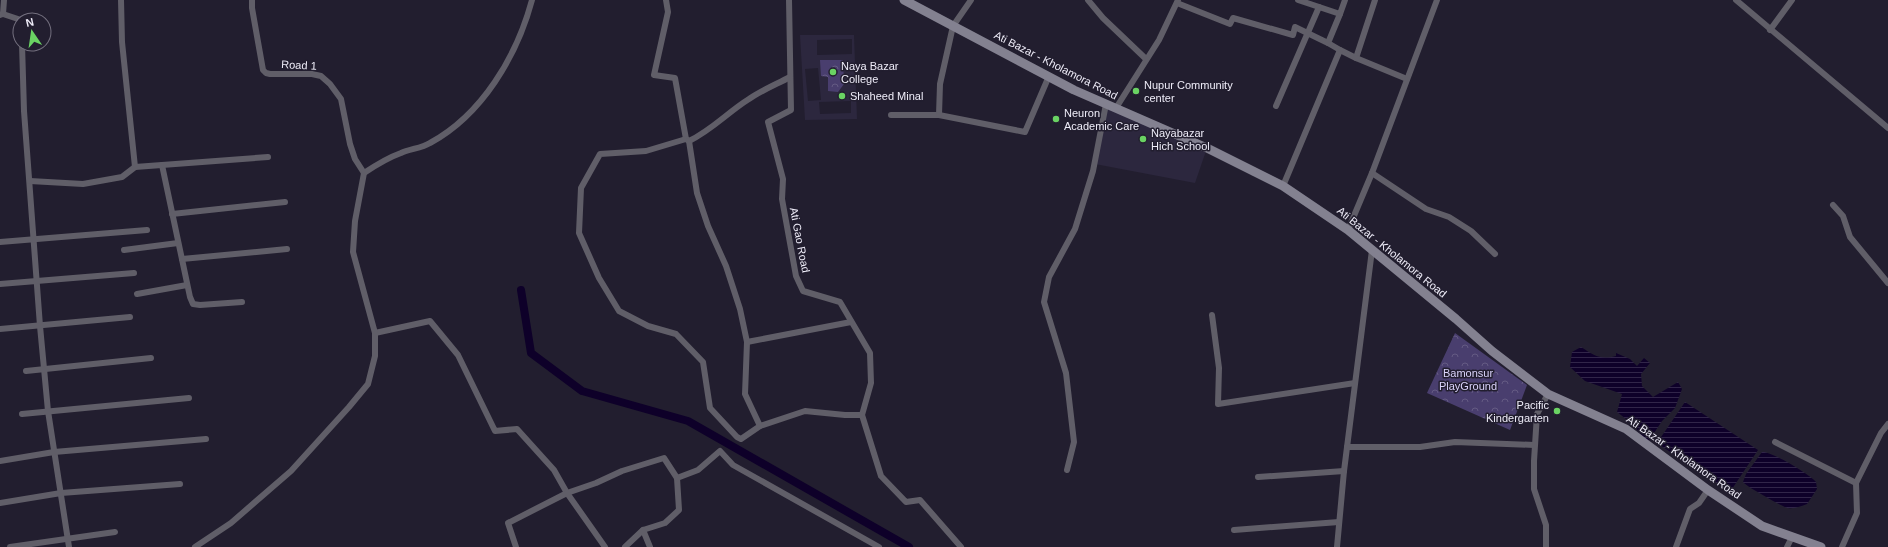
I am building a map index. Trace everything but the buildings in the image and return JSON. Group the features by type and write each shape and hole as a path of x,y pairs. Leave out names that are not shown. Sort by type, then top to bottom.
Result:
{"main road":[{"name":"Ati Bazar - Kholamora Road","path":"904,0 1106,104 1207,148 1283,186 1348,230 1456,319 1492,351 1548,394 1626,429 1708,490 1762,526 1821,547"}],"street":[{"path":"4,0 1,14 12,17"},
{"path":"121,0 122,42 135,168"},
{"name":"Road 1","path":"252,0 252,8 263,70 270,74 312,74 321,76 330,84 341,100 350,144 355,159 364,173"},
{"path":"195,547 231,523 291,470 349,408 368,384 375,356 375,333 353,252 355,222 364,173 380,162 400,153 429,144 453,128 479,104 504,67 527,19 532,0"},
{"path":"666,0 668,12 654,75 675,78 697,192 708,226 728,273 740,309 747,342 745,394 760,426"},
{"path":"789,0 790,77 751,97 701,135 646,151 600,154 581,188 579,233 599,278 620,311 648,326 676,334 703,362 710,408 741,440 760,426 805,411 862,415 882,476 906,502 920,500 961,547"},
{"path":"939,115 940,84 953,26 971,0"},
{"path":"1088,0 1103,18 1146,59"},
{"path":"1298,0 1340,14"},
{"path":"1328,43 1345,0"},
{"path":"1356,58 1375,0"},
{"path":"1348,230 1372,173 1437,0"},
{"path":"1736,0 1888,128"},
{"path":"1770,30 1792,0"},
{"path":"1116,108 1159,40 1178,1 1230,24 1233,18 1293,35 1295,27 1356,58 1407,79"},
{"path":"1276,106 1319,7"},
{"path":"1283,186 1340,50"},
{"path":"22,52 24,111 44,369 48,411 69,547"},
{"path":"891,115 939,115 1025,132 1049,76"},
{"name":"Ati Gao Road","path":"790,77 791,110 768,122 783,179 782,199 796,276 803,291 840,302 850,322 870,353 871,384 862,415"},
{"path":"1067,470 1074,442 1066,373 1044,302 1049,277 1075,229 1091,178 1106,104"},
{"path":"30,181 83,184 122,176 135,168 268,157"},
{"path":"162,165 187,285 190,297 194,304 200,305 242,302"},
{"path":"1372,173 1426,209 1449,217 1471,231 1495,254"},
{"path":"172,214 285,202"},
{"path":"1833,205 1843,216 1850,237 1888,283"},
{"path":"0,242 33,238 147,230"},
{"path":"124,250 178,243"},
{"path":"182,259 287,249"},
{"path":"1337,547 1344,471 1372,250"},
{"path":"0,284 134,273"},
{"path":"136,294 187,285"},
{"path":"1212,315 1219,368 1218,404 1355,382"},
{"path":"0,329 130,317"},
{"path":"375,333 430,321 458,355 495,431 517,430 554,470 567,493 605,547"},
{"path":"747,342 850,322"},
{"path":"26,371 151,358"},
{"path":"1546,547 1546,525 1534,489 1534,445 1537,414 1548,394"},
{"path":"22,414 189,398"},
{"path":"1842,547 1857,514 1856,483 1881,433 1888,424"},
{"path":"0,461 54,452 206,439"},
{"path":"1347,447 1420,447 1456,442 1534,445"},
{"path":"1775,442 1856,483"},
{"path":"677,478 698,470 720,451 733,465 879,547"},
{"path":"516,547 508,523 567,493 596,483 622,471 664,458 677,478 679,510 665,523 642,530 625,547"},
{"path":"1258,477 1344,471"},
{"path":"0,503 60,493 180,484"},
{"path":"1676,547 1690,509 1699,503 1708,490"},
{"path":"1234,530 1339,522"},
{"path":"642,530 650,547"},
{"path":"10,547 115,532"},
{"path":"1787,547 1794,538"}],"shaded area":[{"path":"800,35 854,35 857,119 805,120","holes":["852,39 852,54 817,55 817,40","818,68 821,100 808,101 805,69","851,101 851,113 820,114 819,102"]},
{"name":"Nayabazar Hich School","path":"1106,104 1207,148 1195,183 1095,164"},
{"path":"1581,347 1594,355 1606,358 1616,356 1616,353 1630,359 1637,366 1644,358 1650,363 1641,374 1642,386 1653,397 1678,382 1682,389 1675,408 1662,421 1648,442 1630,422 1617,412 1622,394 1585,381 1570,367 1572,352"},
{"path":"1685,402 1758,450 1730,492 1657,443"},
{"path":"1762,452 1773,455 1790,464 1816,482 1817,489 1807,504 1796,508 1788,508 1764,496 1743,482 1746,474"}],"green space":[{"path":"820,60 843,60 844,84 838,92 828,91 828,77 821,76"},
{"name":"Bamonsur PlayGround","path":"1455,333 1527,385 1510,430 1427,393"}],"waterway":[{"path":"521,290 531,353 582,391 688,421 909,547"}],"place":[{"name":"Naya Bazar College","path":"833,72"},
{"name":"Nupur Community center","path":"1136,91"},
{"name":"Shaheed Minal","path":"842,96"},
{"name":"Neuron Academic Care","path":"1056,119"},
{"name":"Nayabazar Hich School","path":"1143,139"},
{"name":"Pacific Kindergarten","path":"1557,411"}]}
